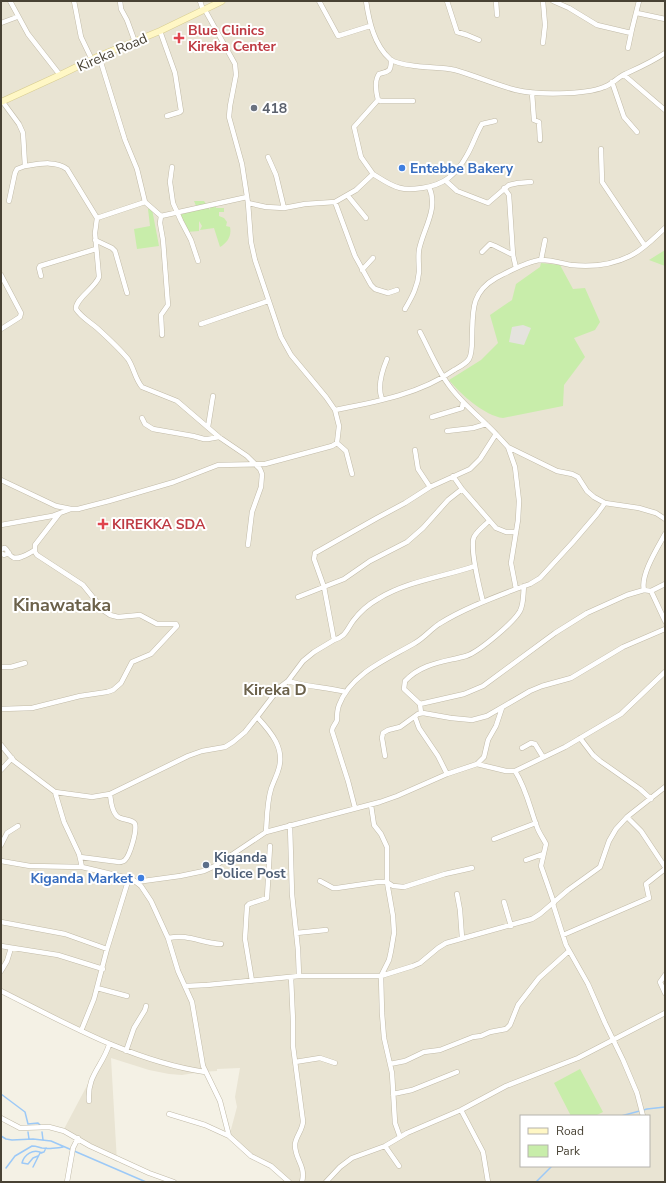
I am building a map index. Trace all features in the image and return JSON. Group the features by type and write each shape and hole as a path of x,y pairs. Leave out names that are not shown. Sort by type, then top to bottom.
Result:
{"main road":[{"name":"Kireka Road","path":"1,102 99,56 136,42 222,1"}],"street":[{"path":"10,1 28,34 60,75"},
{"path":"74,1 81,37 92,60"},
{"path":"120,1 121,9 136,42"},
{"path":"200,1 235,64 236,75 229,117 241,160 248,203 252,249 268,301 286,347 335,410 339,426 338,442 346,451 352,474"},
{"path":"319,1 338,36 370,26"},
{"path":"366,1 370,26 380,47 391,60 414,66 451,69 505,87 532,93 567,93 605,87 665,53"},
{"path":"447,1 457,32 467,34 479,40"},
{"path":"496,1 497,15"},
{"path":"543,1 545,25 543,43"},
{"path":"554,1 569,8 597,26 631,33"},
{"path":"628,48 639,1"},
{"path":"637,13 665,19"},
{"path":"1,22 18,16"},
{"path":"160,31 175,73 181,110 180,112 167,116"},
{"path":"99,56 125,140 137,169 145,202 161,216"},
{"path":"378,100 376,79 379,74 390,69 391,60"},
{"path":"624,75 665,110"},
{"path":"612,82 624,116 637,132"},
{"path":"532,93 534,120 539,122 540,125 540,140"},
{"path":"378,100 412,101"},
{"path":"378,100 354,127 362,157 372,174 399,188 416,189 441,184 461,164 482,124 495,121"},
{"path":"1,102 19,124 23,133 25,139 26,166"},
{"path":"601,149 602,182 645,246"},
{"path":"268,157 276,175 284,208"},
{"path":"9,201 14,173 17,169 26,166 53,164 67,168 97,218 94,233 99,277 97,283 76,304 77,312 111,340 128,359 142,387 177,401 218,437 242,451 258,465 262,474 261,487 252,512 248,545"},
{"path":"172,167 170,182 172,196 181,221 191,240 198,261"},
{"path":"248,203 266,207 284,208 305,204 335,202 348,196 356,190 372,174"},
{"path":"446,180 457,191 485,203 489,202 504,188 512,184 531,182"},
{"path":"405,309 416,291 419,272 419,252 430,218 431,198 429,187"},
{"path":"504,188 509,195 512,254 516,268"},
{"path":"348,196 366,218"},
{"path":"161,216 247,197"},
{"path":"97,218 145,202"},
{"path":"335,202 355,256 371,285 376,289 388,293 398,290"},
{"path":"161,216 160,221 168,305 161,315 162,335"},
{"path":"335,410 382,400 418,389 443,378 466,362 470,358 472,344 475,299 479,291 496,278 516,268 541,260 591,266 616,261 628,257 645,246 665,228"},
{"path":"95,240 115,251 127,293"},
{"path":"541,260 545,240"},
{"path":"482,252 490,244 512,254"},
{"path":"41,276 40,266 96,249"},
{"path":"362,270 373,258"},
{"path":"1,275 21,313 20,317 1,330"},
{"path":"201,324 268,301"},
{"path":"420,332 443,378 463,402 508,447 556,471 572,474 578,477 587,491 605,503 639,508 656,513 665,518"},
{"path":"382,400 380,395 380,387 383,368 387,359"},
{"path":"208,427 213,396"},
{"path":"432,417 462,408 463,402"},
{"path":"142,418 149,428 154,430 208,439 218,437"},
{"path":"447,431 473,428 486,424"},
{"path":"334,640 324,587 314,559 315,554 376,518 405,503 430,487 470,469 476,464 496,434"},
{"path":"1,480 56,506 71,509 85,508 174,482 218,465 258,465 275,462 332,446 338,442"},
{"path":"508,447 514,467 518,491 518,520 512,563 516,589"},
{"path":"415,450 418,469 430,487"},
{"path":"453,476 488,521 501,531 516,532"},
{"path":"298,597 349,577 370,561 407,542 423,528 448,500 462,489"},
{"path":"355,808 332,729 336,723 339,705 353,683 382,662 416,642 430,630 450,617 540,578 578,536 605,503"},
{"path":"1,525 43,518 71,509"},
{"path":"1,549 6,548 11,556 17,558 34,550 36,544 58,514"},
{"path":"483,602 475,566 473,539 488,521"},
{"path":"644,590 643,586 646,573 665,534"},
{"path":"1,709 32,708 80,696 113,690 121,683 132,662 150,655 177,626 173,623 157,624 140,615 110,615 83,585 41,559 34,550"},
{"path":"1,553 4,555 9,553"},
{"path":"1,745 12,758 55,792 92,797 110,794 188,756 202,751 225,747 234,742 245,732 280,687 288,681 298,666 308,656 334,640 344,636 358,615 381,597 414,583 475,566"},
{"path":"420,704 444,697 464,694 483,686 555,633 581,617 609,602 644,590 651,591 665,584"},
{"path":"420,713 420,704 404,689 405,681 418,671 430,665 466,656 478,650 512,621 519,613 524,586"},
{"path":"651,591 665,621"},
{"path":"385,756 382,738 384,733 388,730 400,727 420,713 472,720 487,716 538,688 571,678 623,646 665,629"},
{"path":"1,667 11,667 25,663"},
{"path":"477,764 506,771 515,770 565,747 621,714 665,672"},
{"path":"288,681 346,692"},
{"path":"136,882 180,876 210,869 266,832 371,805 397,796 447,774 477,764 484,757 488,740 496,726 502,708"},
{"path":"256,717 274,738 281,755 279,771 270,794 266,832"},
{"path":"415,717 419,728 438,756 447,774"},
{"path":"580,738 593,755 651,799"},
{"path":"522,748 531,743 535,744 543,757"},
{"path":"1,770 12,758"},
{"path":"515,770 525,790 536,823 546,844 543,854 542,869 563,935 569,951 588,984 605,1023 614,1039 637,1093 643,1115"},
{"path":"185,986 299,976 381,976 414,966 426,959 446,943 532,919 600,866 612,835 627,817 665,787"},
{"path":"55,792 64,822 80,857 82,867"},
{"path":"80,857 119,862 126,859 134,838 135,824 132,821 122,819 116,815 112,807 110,794"},
{"path":"371,805 374,825 381,834 386,847 387,882 393,916 394,933 389,960 381,976 382,1013 384,1038 390,1064 395,1123 400,1136"},
{"path":"563,935 649,898 646,884 665,868 641,831 627,817"},
{"path":"494,839 536,823"},
{"path":"290,825 292,894 299,976"},
{"path":"1,845 7,833 18,826"},
{"path":"252,981 245,939 247,906 248,904 267,898 270,846"},
{"path":"526,860 543,854"},
{"path":"1,861 30,866 82,867 129,878 136,882 151,901 168,938 178,971 192,1002 201,1060 205,1072 220,1101 229,1136"},
{"path":"320,882 333,888 371,882 387,882 393,886 404,887 445,874 472,868"},
{"path":"81,1031 103,969 129,878"},
{"path":"457,894 462,938"},
{"path":"504,902 511,926"},
{"path":"1,922 65,934 108,949"},
{"path":"296,933 326,930"},
{"path":"168,938 186,936 209,943 221,944"},
{"path":"1,946 58,955 103,969"},
{"path":"1,971 8,961 11,948"},
{"path":"390,1064 405,1061 424,1052 440,1050 473,1037 506,1029 510,1025 518,1005 539,978 569,951"},
{"path":"665,975 660,982 665,993"},
{"path":"291,977 294,1021 293,1046 303,1121 303,1126 295,1143 296,1152 303,1170 302,1182"},
{"path":"97,988 127,996"},
{"path":"1,991 109,1045 172,1066 205,1072"},
{"path":"126,1051 134,1028 146,1006"},
{"path":"326,1182 340,1167 352,1158 385,1146 400,1136 461,1110 506,1086 569,1062 665,1012"},
{"path":"89,1101 88,1091 91,1080 109,1045"},
{"path":"295,1062 320,1058 335,1063"},
{"path":"393,1094 412,1090 457,1072"},
{"path":"461,1110 482,1152 488,1182"},
{"path":"169,1114 205,1125 229,1136 251,1156 271,1166 289,1182"},
{"path":"1,1118 18,1128 49,1127 64,1131 90,1146 149,1173 174,1182"},
{"path":"67,1182 73,1150 78,1138"},
{"path":"385,1146 399,1166"}],"shaded area":[{"path":"1,1 665,1 665,1182 289,1182 270,1166 250,1157 229,1137 237,1107 235,1097 240,1068 217,1069 217,1071 182,1075 169,1074 149,1070 111,1058 117,1162 64,1129 109,1044 53,1020 1,991"},
{"path":"523,325 531,328 524,345 509,342 512,327"}],"green space":[{"path":"194,201 204,201 210,210 210,202 216,202 216,208 224,208 224,212 219,212 219,216 224,218 227,222 226,226 230,227 230,236 220,247 214,228 200,230 202,226 199,221 199,231 186,232 180,215 197,208"},
{"path":"148,209 152,209 159,246 137,249 134,229 150,226"},
{"path":"665,250 665,266 649,260"},
{"path":"541,263 560,265 573,289 585,288 600,322 595,330 574,338 585,357 564,385 563,406 503,418 489,413 473,404 449,380 481,360 498,343 490,315 512,300 516,284 540,267"},
{"path":"580,1069 603,1112 597,1115 570,1115 554,1083"}],"waterway":[{"path":"1,1094 25,1112 28,1124 38,1123 40,1125"},
{"path":"625,1115 647,1109 665,1107"},
{"path":"28,1132 29,1139"},
{"path":"42,1132 43,1140"},
{"path":"1,1136 12,1140 33,1139 51,1141 146,1182"},
{"path":"6,1168 15,1156 32,1146 42,1148 63,1147"},
{"path":"33,1167 40,1153 44,1152 46,1148"},
{"path":"38,1156 33,1158 28,1164 22,1163 29,1153 35,1151 42,1153"},
{"path":"536,1182 551,1167"}],"place":[{"name":"Blue Clinics Kireka Center","path":"179,38"},
{"name":"418","path":"254,108"},
{"name":"Entebbe Bakery","path":"402,168"},
{"name":"KIREKKA SDA","path":"103,524"},
{"name":"Kiganda Police Post","path":"206,865"},
{"name":"Kiganda Market","path":"141,878"}],"district":[{"name":"Kinawataka","path":"62,605"},
{"name":"Kireka D","path":"275,689"}]}
